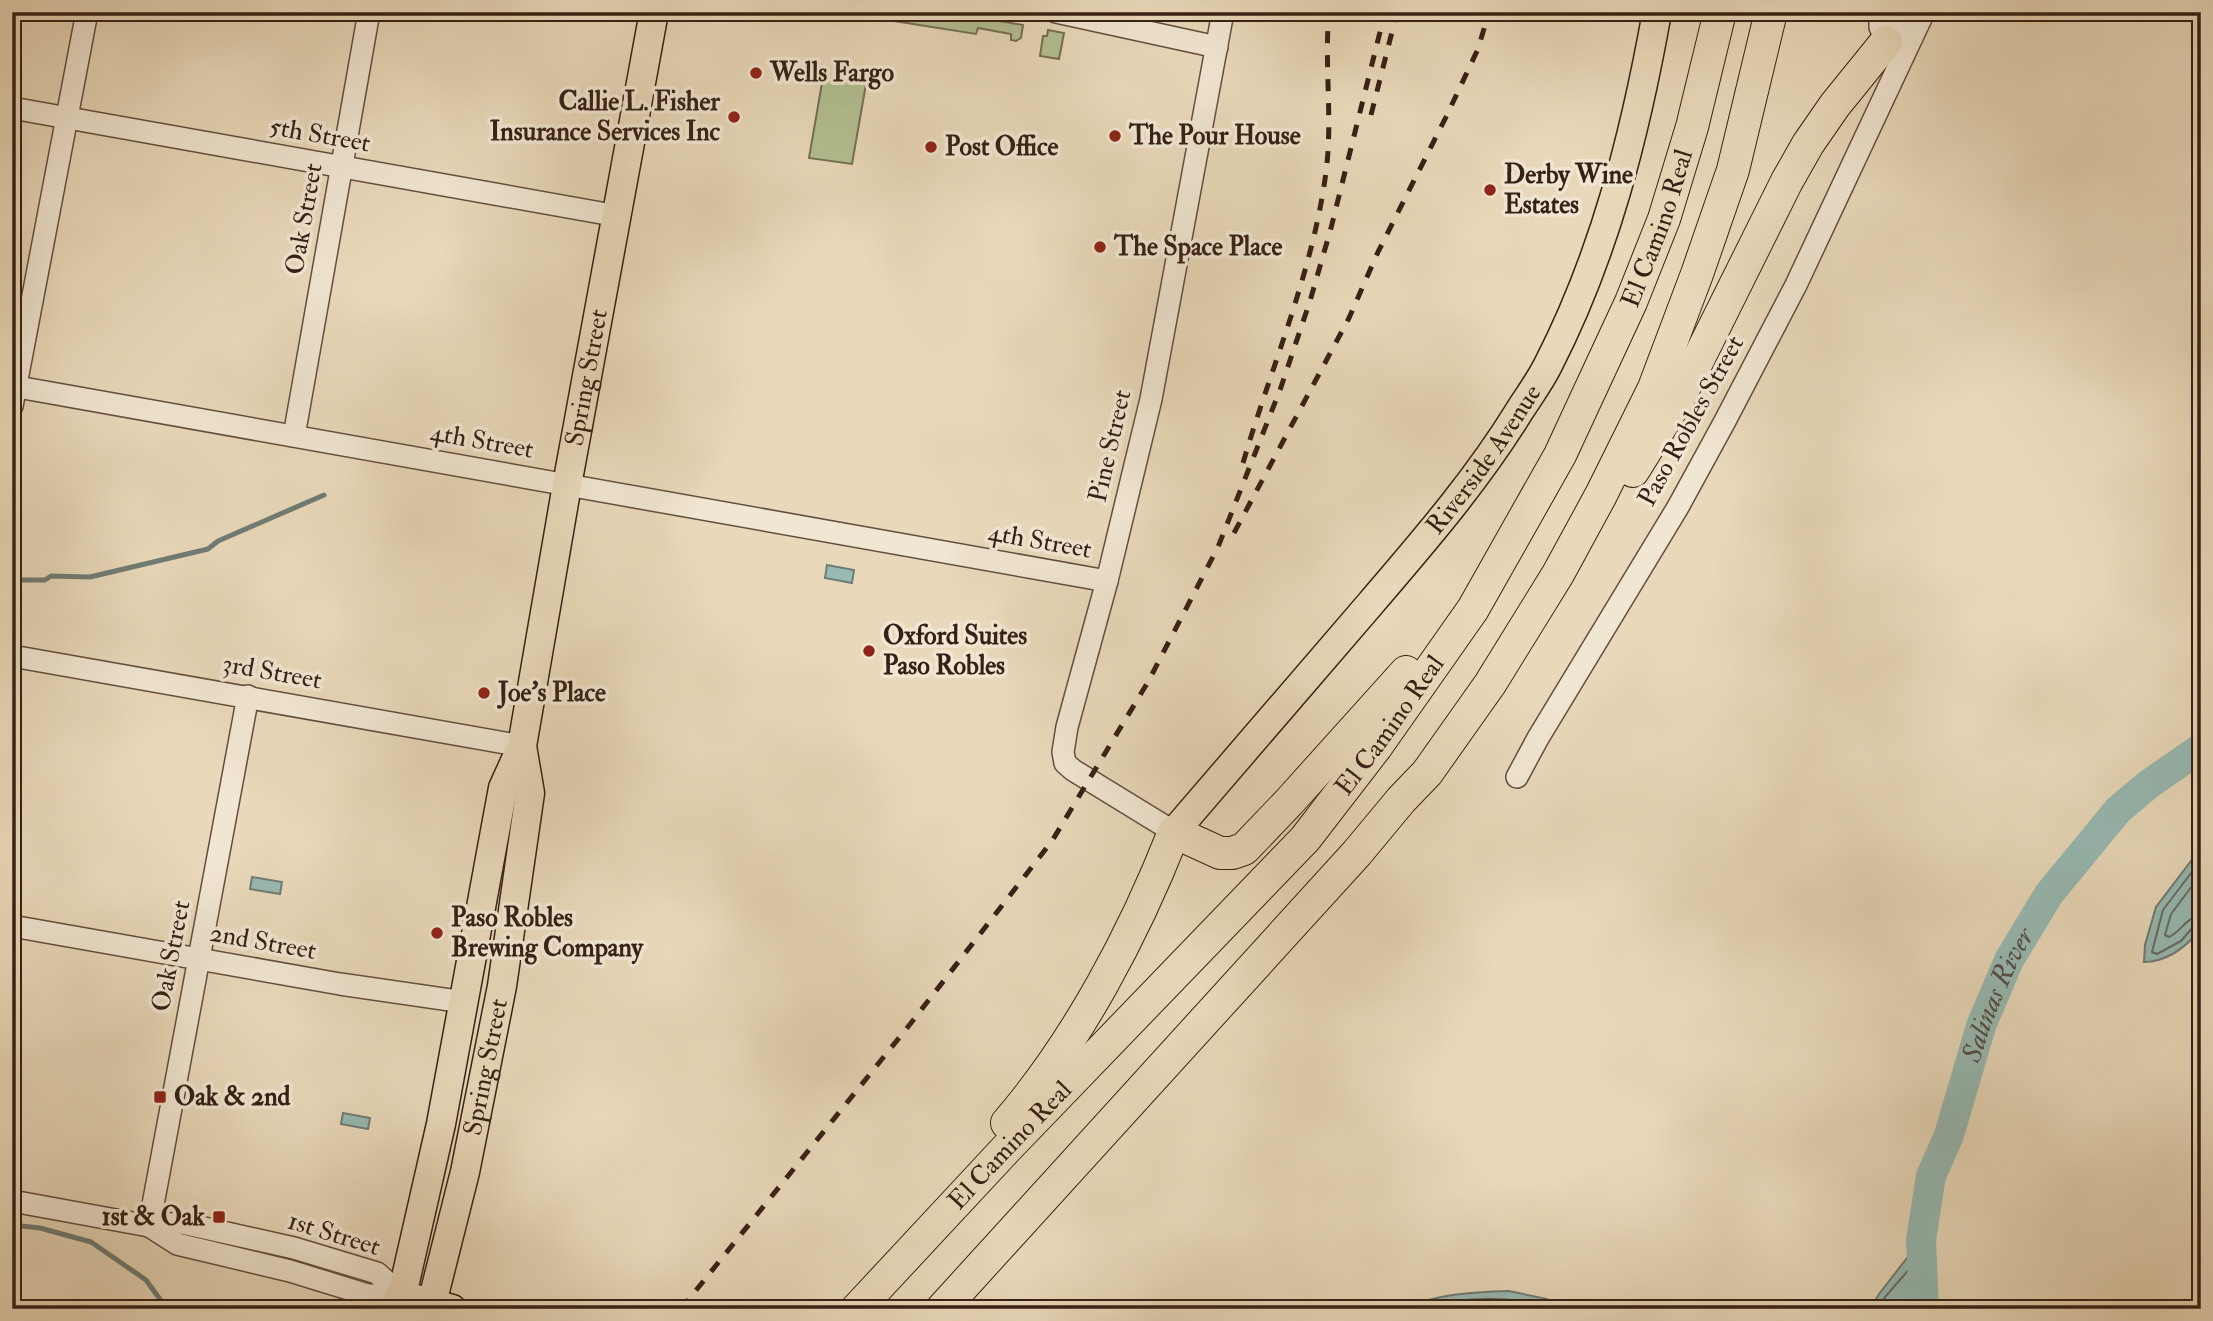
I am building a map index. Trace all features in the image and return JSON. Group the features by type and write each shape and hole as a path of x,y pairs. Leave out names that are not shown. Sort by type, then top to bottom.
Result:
{"highway":[{"name":"El Camino Real","path":"855,1309 1305,839 1376,747 1473,610 1560,455 1631,302 1664,219 1692,127 1720,12"},
{"name":"El Camino Real","path":"942,1309 1288,930 1427,773 1490,684 1558,574 1654,388 1698,274 1733,170 1771,12"},
{"path":"1558,574 1602,522 1681,394 1787,181 1883,27"},
{"path":"855,1309 1014,1116 1049,1068 1101,986 1160,867 1174,832 1220,853 1244,849 1384,699 1427,647 1473,610"}],"main road":[{"name":"Spring Street","path":"399,1302 441,1124 503,788 522,746 654,12"},
{"name":"Riverside Avenue","path":"1174,832 1443,519 1499,443 1546,368 1579,301 1601,242 1625,164 1657,12"},
{"name":"Spring Street","path":"438,1307 502,986 530,793 522,746"},
{"path":"399,1302 438,1307"}],"street":[{"path":"13,393 87,12"},
{"name":"Oak Street","path":"293,436 369,12"},
{"path":"1056,12 1217,47"},
{"name":"Pine Street","path":"1174,832 1065,763 1063,752 1160,357 1223,12"},
{"path":"1894,79 1893,55 1883,27 1909,12"},
{"name":"Paso Robles Street","path":"1517,777 1678,507 1725,421 1796,285 1924,12"},
{"name":"5th Street","path":"12,108 618,216"},
{"name":"4th Street","path":"13,393 293,436 1107,581"},
{"name":"3rd Street","path":"12,656 522,746"},
{"name":"Oak Street","path":"149,1226 248,696"},
{"name":"2nd Street","path":"12,926 340,984 464,1002"},
{"name":"1st Street","path":"12,1201 149,1226 177,1244 290,1271 399,1302"}],"green space":[{"path":"880,12 947,12 1023,25 1021,38 1016,41 1011,40 1011,34 978,28 976,34 894,21 886,19"},
{"path":"1048,30 1064,33 1059,59 1040,56 1043,36 1047,36"},
{"path":"823,77 866,84 852,164 809,158"}],"water":[{"path":"827,565 854,570 852,583 825,578"},
{"path":"2201,848 2201,929 2176,952 2161,959 2144,962 2145,945 2156,907"},
{"path":"252,877 282,882 280,894 250,889"},
{"path":"343,1113 370,1118 368,1129 341,1124"},
{"path":"1921,1240 1924,1309 1870,1309 1879,1294"},
{"path":"1509,1291 1547,1299 1547,1309 1402,1309 1441,1297"}],"waterway":[{"path":"12,580 45,580 51,576 90,577 208,549 218,541 324,495"},
{"name":"Salinas River","path":"1924,1309 1921,1240 1931,1176 1949,1135 1981,1026 2009,960 2049,894 2118,810 2149,784 2201,748"},
{"path":"12,1225 40,1228 91,1242 146,1280 167,1309"}],"railway":[{"path":"1243,463 1301,283 1320,209 1328,152 1329,12"},
{"path":"681,1309 911,1023 1052,841 1148,682 1218,547 1280,390 1331,228 1385,12"},
{"path":"1371,115 1397,12"},
{"path":"1234,533 1349,318 1378,252 1478,49 1489,12"}],"place":[{"name":"Wells Fargo","path":"756,73"},
{"name":"Callie L. Fisher Insurance Services Inc","path":"734,117"},
{"name":"The Pour House","path":"1115,136"},
{"name":"Post Office","path":"931,147"},
{"name":"Derby Wine Estates","path":"1490,190"},
{"name":"The Space Place","path":"1100,247"},
{"name":"Oxford Suites Paso Robles","path":"869,651"},
{"name":"Joe’s Place","path":"484,693"},
{"name":"Paso Robles Brewing Company","path":"437,933"},
{"name":"Oak & 2nd","path":"160,1097"},
{"name":"1st & Oak","path":"219,1217"}]}
